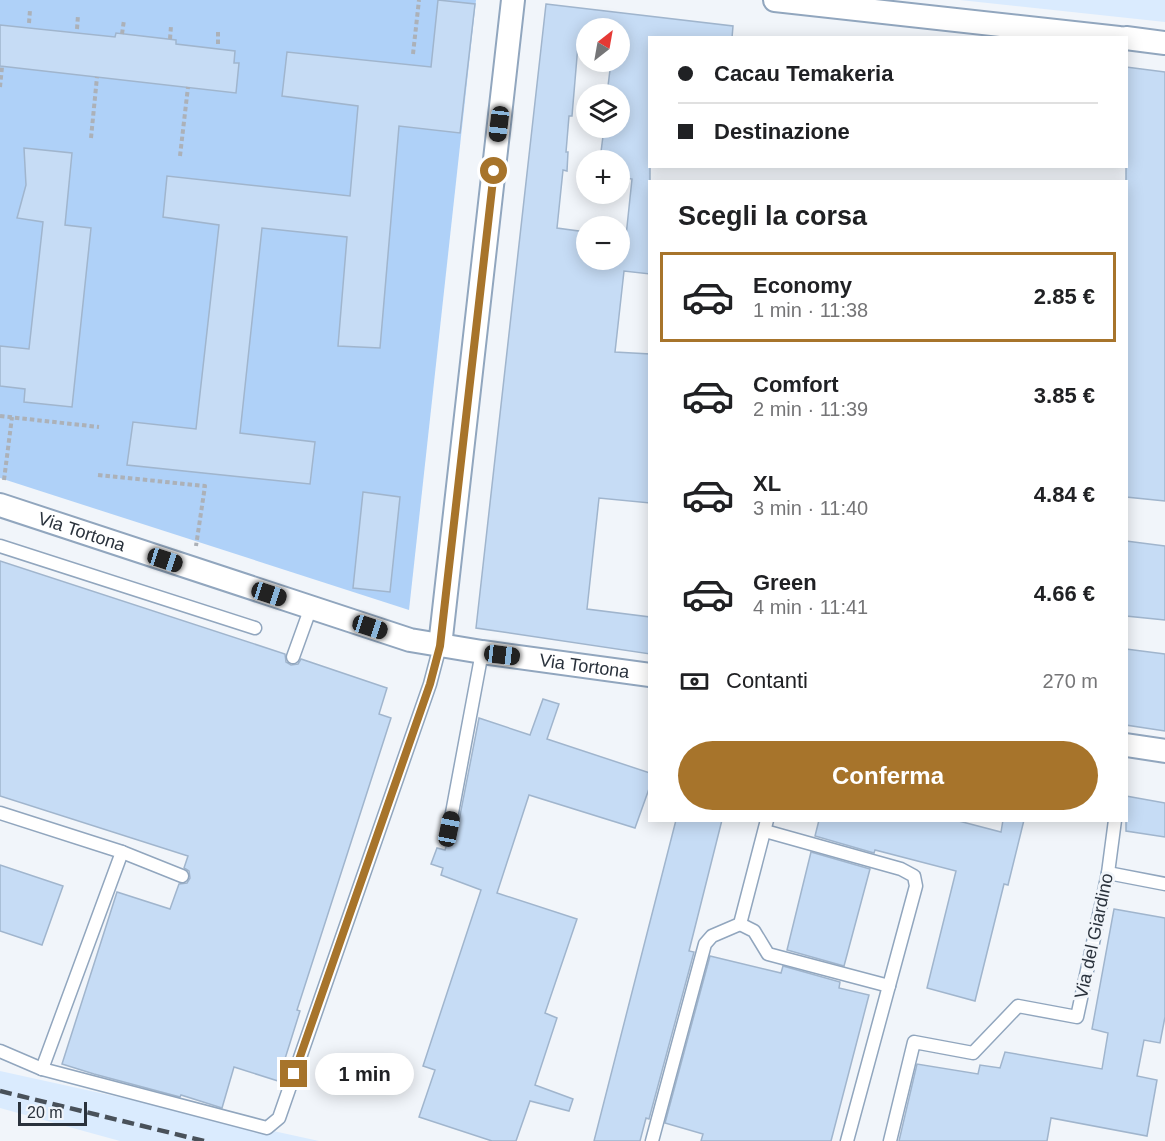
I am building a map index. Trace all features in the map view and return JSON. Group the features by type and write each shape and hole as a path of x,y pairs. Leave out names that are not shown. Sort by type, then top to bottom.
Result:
{"street":[{"path":"440,646 513,0"},
{"path":"775,0 1101,36"},
{"path":"1128,38 1165,43"},
{"name":"Via Tortona","path":"0,505 410,640 648,675"},
{"path":"1128,749 1165,751"}],"lane":[{"path":"0,546 255,628"},
{"path":"293,657 311,607"},
{"path":"0,1051 42,1069 267,1128 279,1118 430,684 440,646"},
{"path":"449,829 482,652"},
{"path":"0,813 122,852 182,876"},
{"name":"Via del Giardino","path":"890,1141 914,1042 973,1053 1018,1006 1077,1017 1108,873 1115,822"},
{"path":"740,924 766,826 901,869 914,876 916,886 848,1141"},
{"path":"42,1069 122,852"},
{"path":"1108,873 1165,884"},
{"path":"740,924 753,931 768,954 889,986"},
{"path":"652,1141 705,944 711,936 740,924"}],"path":[{"path":"412,54 420,0"},
{"path":"29,23 30,10"},
{"path":"77,29 78,15"},
{"path":"122,34 124,20"},
{"path":"170,39 171,26"},
{"path":"218,32 218,45"},
{"path":"0,87 2,67"},
{"path":"91,138 97,77"},
{"path":"180,156 188,87"},
{"path":"0,416 99,427"},
{"path":"4,480 12,417"},
{"path":"98,475 205,486 196,546"}],"shaded area":[{"path":"0,0 476,0 409,610 0,478"},
{"path":"960,0 1165,0 1165,22"},
{"path":"0,1071 319,1141 120,1141 0,1108"}],"building":[{"path":"438,0 475,4 460,133 399,126 380,348 338,346 347,237 262,228 240,433 315,442 310,484 127,465 133,422 196,429 219,225 163,217 167,176 350,196 358,106 282,96 287,52 431,67"},
{"path":"546,4 733,26 732,36 648,36 648,168 650,168 650,180 648,180 648,274 624,271 615,352 648,354 648,503 599,498 587,609 648,617 648,654 476,628","holes":["576,18 630,18 630,72 610,72 608,84 630,84 630,138 603,138 601,150 630,150 630,179 632,179 628,216 630,216 630,270 576,270 576,231 557,228 563,170 567,171 569,116 572,116 576,69"]},
{"path":"0,25 115,37 116,33 176,40 176,44 235,51 234,63 239,63 236,93 0,66"},
{"path":"1128,67 1165,72 1165,501 1128,497 1128,180 1126,180"},
{"path":"24,148 72,153 65,225 91,228 72,407 24,402 25,389 0,386 0,346 29,349 43,222 17,218 26,185"},
{"path":"363,492 400,497 390,592 353,588"},
{"path":"1128,541 1165,546 1165,620 1128,616"},
{"path":"0,561 285,654 286,662 291,665 298,664 301,659 387,688 379,714 391,718 297,1010 300,1011 278,1081 234,1067 222,1108 62,1064 117,892 170,909 179,884 187,883 190,878 189,871 184,868 188,856 0,796"},
{"path":"1128,649 1165,654 1165,731 1128,725"},
{"path":"543,699 559,704 547,739 648,772 648,792 635,828 529,795 497,893 577,919 545,1013 557,1018 535,1085 573,1099 569,1111 530,1101 516,1141 492,1141 419,1117 435,1070 423,1066 481,890 441,875 443,868 431,864 437,848 445,850 449,837 455,835 457,831 479,718 530,735"},
{"path":"1128,796 1165,803 1165,837 1126,831"},
{"path":"675,822 721,822 689,951 694,952 649,1119 646,1118 640,1141 594,1141"},
{"path":"818,822 963,822 1001,832 1003,822 1024,822 1008,885 1004,884 975,1001 927,988 956,871 875,850 874,853 815,836"},
{"path":"811,852 870,869 844,966 787,950"},
{"path":"0,865 63,886 42,945 0,931"},
{"path":"1114,909 1165,918 1165,1017 1160,1043 1144,1040 1137,1076 1157,1080 1147,1136 1051,1118 1047,1141 899,1141 917,1064 978,1074 980,1065 1000,1068 1005,1052 1102,1069 1108,1033 1092,1029"},
{"path":"710,956 781,973 783,966 840,982 839,988 869,995 831,1141 701,1141 703,1134 665,1123"}],"railway":[{"path":"0,1091 204,1141"}],"route":[{"path":"294,1074 430,684 440,646 494,171"}]}
